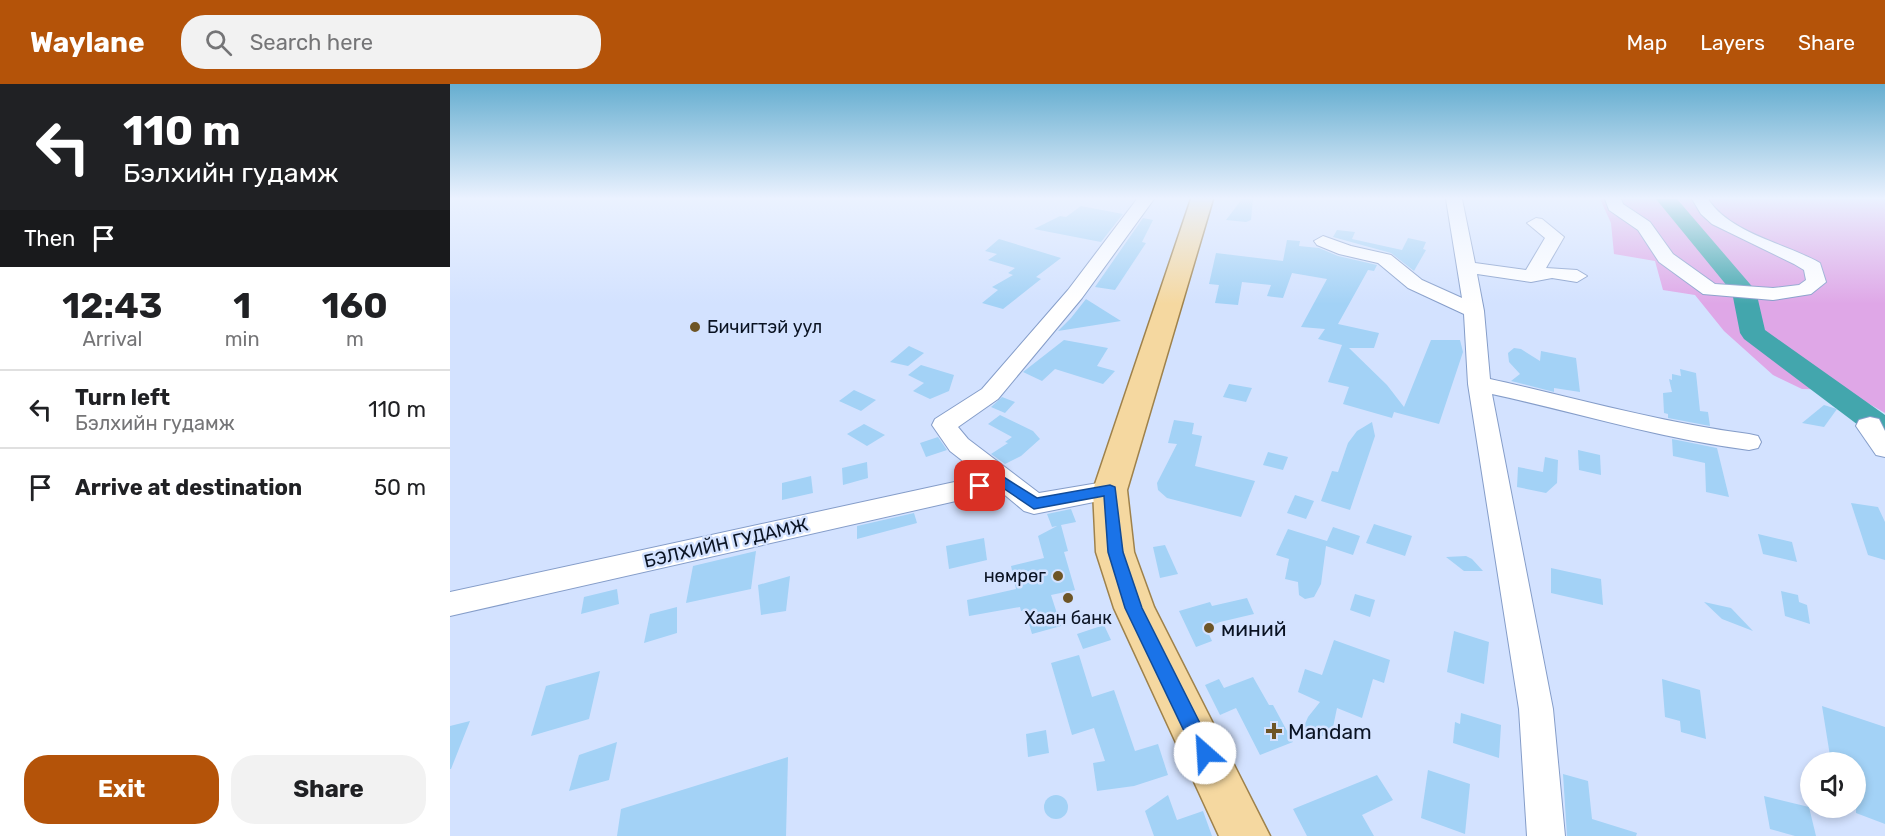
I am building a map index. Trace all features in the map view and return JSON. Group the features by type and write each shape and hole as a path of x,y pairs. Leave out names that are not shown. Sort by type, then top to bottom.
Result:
{"main road":[{"path":"1191,234 1110,490 1115,552 1134,608 1245,836"}],"street":[{"path":"1110,490 1034,504 959,446 944,425 990,394 1075,294 1120,234"},
{"path":"1460,234 1474,311 1479,384 1536,709 1546,836"},
{"path":"1531,276 1555,237 1551,234"},
{"path":"1650,234 1666,258 1710,290 1773,294 1804,290 1816,282 1814,267 1797,255 1745,234"},
{"path":"1323,241 1364,247 1384,259 1415,284 1474,311"},
{"path":"1466,267 1531,276 1552,272 1577,276"},
{"path":"1479,384 1590,408 1692,435 1749,442"},
{"path":"1870,425 1868,426 1885,449"},
{"name":"БЭЛХИЙН ГУДАМЖ","path":"450,604 1002,481"}],"shaded area":[{"path":"1612,234 1885,234 1885,413 1845,390 1802,389 1773,375 1724,331 1695,295 1663,290 1655,261 1614,254"}],"building":[{"path":"1060,234 1107,234 1101,242"},
{"path":"1132,234 1146,234 1142,242 1146,243 1115,290 1095,287"},
{"path":"1335,234 1354,234 1352,239 1402,250 1408,238 1426,242 1423,249 1426,250 1414,271 1391,253 1333,237"},
{"path":"999,239 1061,258 1036,277 1041,279 1003,309 982,303 998,290 992,287 1013,275 1008,273 1015,268 988,260 997,254 985,251"},
{"path":"1287,240 1300,241 1299,246 1319,248 1338,256 1377,265 1374,271 1368,270 1338,324 1379,333 1374,348 1349,348 1387,385 1404,407 1431,340 1460,340 1463,352 1439,424 1394,412 1392,418 1343,404 1349,387 1328,382 1342,345 1318,339 1325,329 1301,327 1327,279 1292,273 1283,298 1267,296 1271,285 1242,282 1238,305 1215,303 1219,285 1209,284 1216,253 1283,261"},
{"path":"1086,299 1121,321 1058,331 1071,318"},
{"path":"1064,340 1108,348 1097,366 1115,371 1103,384 1055,369 1042,381 1023,372"},
{"path":"909,346 924,353 908,366 890,362"},
{"path":"1514,348 1521,349 1540,361 1541,351 1576,358 1580,392 1554,388 1554,392 1511,381 1520,374 1509,362 1508,353"},
{"path":"921,365 954,375 949,391 930,399 913,391 924,383 908,375"},
{"path":"1680,369 1696,373 1700,411 1708,412 1710,426 1668,418 1668,414 1664,413 1663,393 1672,392 1669,379 1672,380 1672,374 1681,376"},
{"path":"1229,384 1252,388 1246,402 1223,397"},
{"path":"854,390 876,400 861,411 839,401"},
{"path":"1002,397 1015,402 1005,413 991,407"},
{"path":"1824,405 1837,409 1824,427 1802,423"},
{"path":"1000,415 1033,431 1040,439 1021,456 1005,464 991,454 1008,443 1005,442 1012,437 988,424"},
{"path":"1174,420 1194,423 1192,434 1202,436 1195,466 1255,481 1241,517 1167,498 1158,490 1157,483 1177,444 1168,443"},
{"path":"1372,422 1375,436 1350,510 1321,501 1332,471 1338,472 1348,443 1357,431"},
{"path":"864,424 885,435 867,446 847,434"},
{"path":"938,437 947,450 926,457 920,443"},
{"path":"1672,439 1717,448 1729,497 1706,492 1705,463 1673,456"},
{"path":"1578,450 1600,455 1601,475 1579,470"},
{"path":"1268,452 1288,457 1283,470 1263,465"},
{"path":"1545,457 1558,460 1557,483 1546,493 1517,487 1518,467 1543,472"},
{"path":"867,462 868,478 843,485 842,468"},
{"path":"811,476 813,493 782,500 782,483"},
{"path":"1295,495 1314,501 1306,519 1287,513"},
{"path":"1851,503 1878,507 1885,522 1885,560 1868,555"},
{"path":"1071,509 1076,522 1061,525 1068,551 1064,552 1075,590 1051,595 1061,626 1032,634 1025,610 1021,611 1020,607 969,616 967,600 1016,589 1011,566 1044,558 1038,536 1057,526 1052,527 1047,514"},
{"path":"914,513 917,523 857,539 857,526"},
{"path":"1374,524 1412,536 1405,556 1366,543"},
{"path":"1333,527 1360,536 1353,555 1326,546 1321,584 1314,597 1305,599 1299,595 1298,582 1285,579 1289,559 1276,555 1288,529 1327,541"},
{"path":"1758,534 1792,542 1797,562 1763,554"},
{"path":"984,538 987,560 949,569 946,546"},
{"path":"1165,545 1178,574 1160,578 1153,547"},
{"path":"756,551 751,589 686,603 693,566"},
{"path":"1466,556 1483,571 1464,571 1446,557"},
{"path":"1551,568 1601,579 1603,605 1551,593"},
{"path":"790,576 786,611 761,615 758,585"},
{"path":"617,589 619,604 581,614 584,597"},
{"path":"1781,591 1798,595 1799,602 1807,605 1810,624 1785,616"},
{"path":"1355,594 1375,600 1370,617 1350,610"},
{"path":"1247,598 1254,614 1220,622 1206,628 1212,641 1196,647 1179,611 1210,602 1212,606"},
{"path":"1704,602 1731,608 1753,631 1722,619"},
{"path":"677,607 677,633 644,643 650,614"},
{"path":"1104,625 1111,640 1083,649 1077,634"},
{"path":"1454,631 1489,642 1484,684 1447,672"},
{"path":"1334,640 1390,660 1384,683 1373,679 1362,718 1337,708 1332,732 1320,737 1302,731 1308,717 1320,702 1298,692 1305,669 1322,675"},
{"path":"1079,655 1092,697 1114,690 1135,751 1158,744 1168,775 1134,786 1097,791 1093,763 1105,761 1094,728 1072,735 1051,663"},
{"path":"600,671 589,719 531,736 546,686"},
{"path":"1253,677 1269,705 1273,705 1293,742 1260,755 1236,708 1220,715 1205,685 1219,679 1224,688"},
{"path":"1662,679 1700,690 1706,739 1681,732 1680,721 1665,717"},
{"path":"1822,706 1885,727 1885,824 1866,817 1866,752 1829,752"},
{"path":"1461,713 1501,725 1499,758 1453,743 1455,722 1460,724"},
{"path":"470,721 451,769 450,769 450,726"},
{"path":"1046,730 1049,753 1028,757 1026,734"},
{"path":"617,742 609,780 569,791 579,755"},
{"path":"788,757 786,836 617,836 621,809"},
{"path":"1428,770 1470,784 1465,834 1421,818"},
{"path":"1563,774 1588,781 1592,819 1637,833 1636,836 1567,836"},
{"path":"1377,775 1393,800 1362,815 1374,836 1307,836 1293,809"},
{"path":"1056,795 1065,798 1068,807 1065,816 1056,819 1047,816 1044,807 1047,798"},
{"path":"1168,795 1177,820 1203,811 1212,836 1154,836 1145,811"},
{"path":"1764,796 1800,805 1800,818 1812,818 1816,836 1795,836 1770,829"}],"waterway":[{"path":"1696,234 1744,291 1753,333 1885,430"}],"place":[{"name":"Бичигтэй уул","path":"695,327"},
{"name":"нөмрөг","path":"1058,576"},
{"name":"Хаан банк","path":"1068,598"},
{"name":"миний","path":"1209,628"},
{"name":"Mandam","path":"1274,731"}],"route":[{"path":"980,486 1002,481 1034,504 1110,490 1115,552 1134,608 1205,753"}]}
